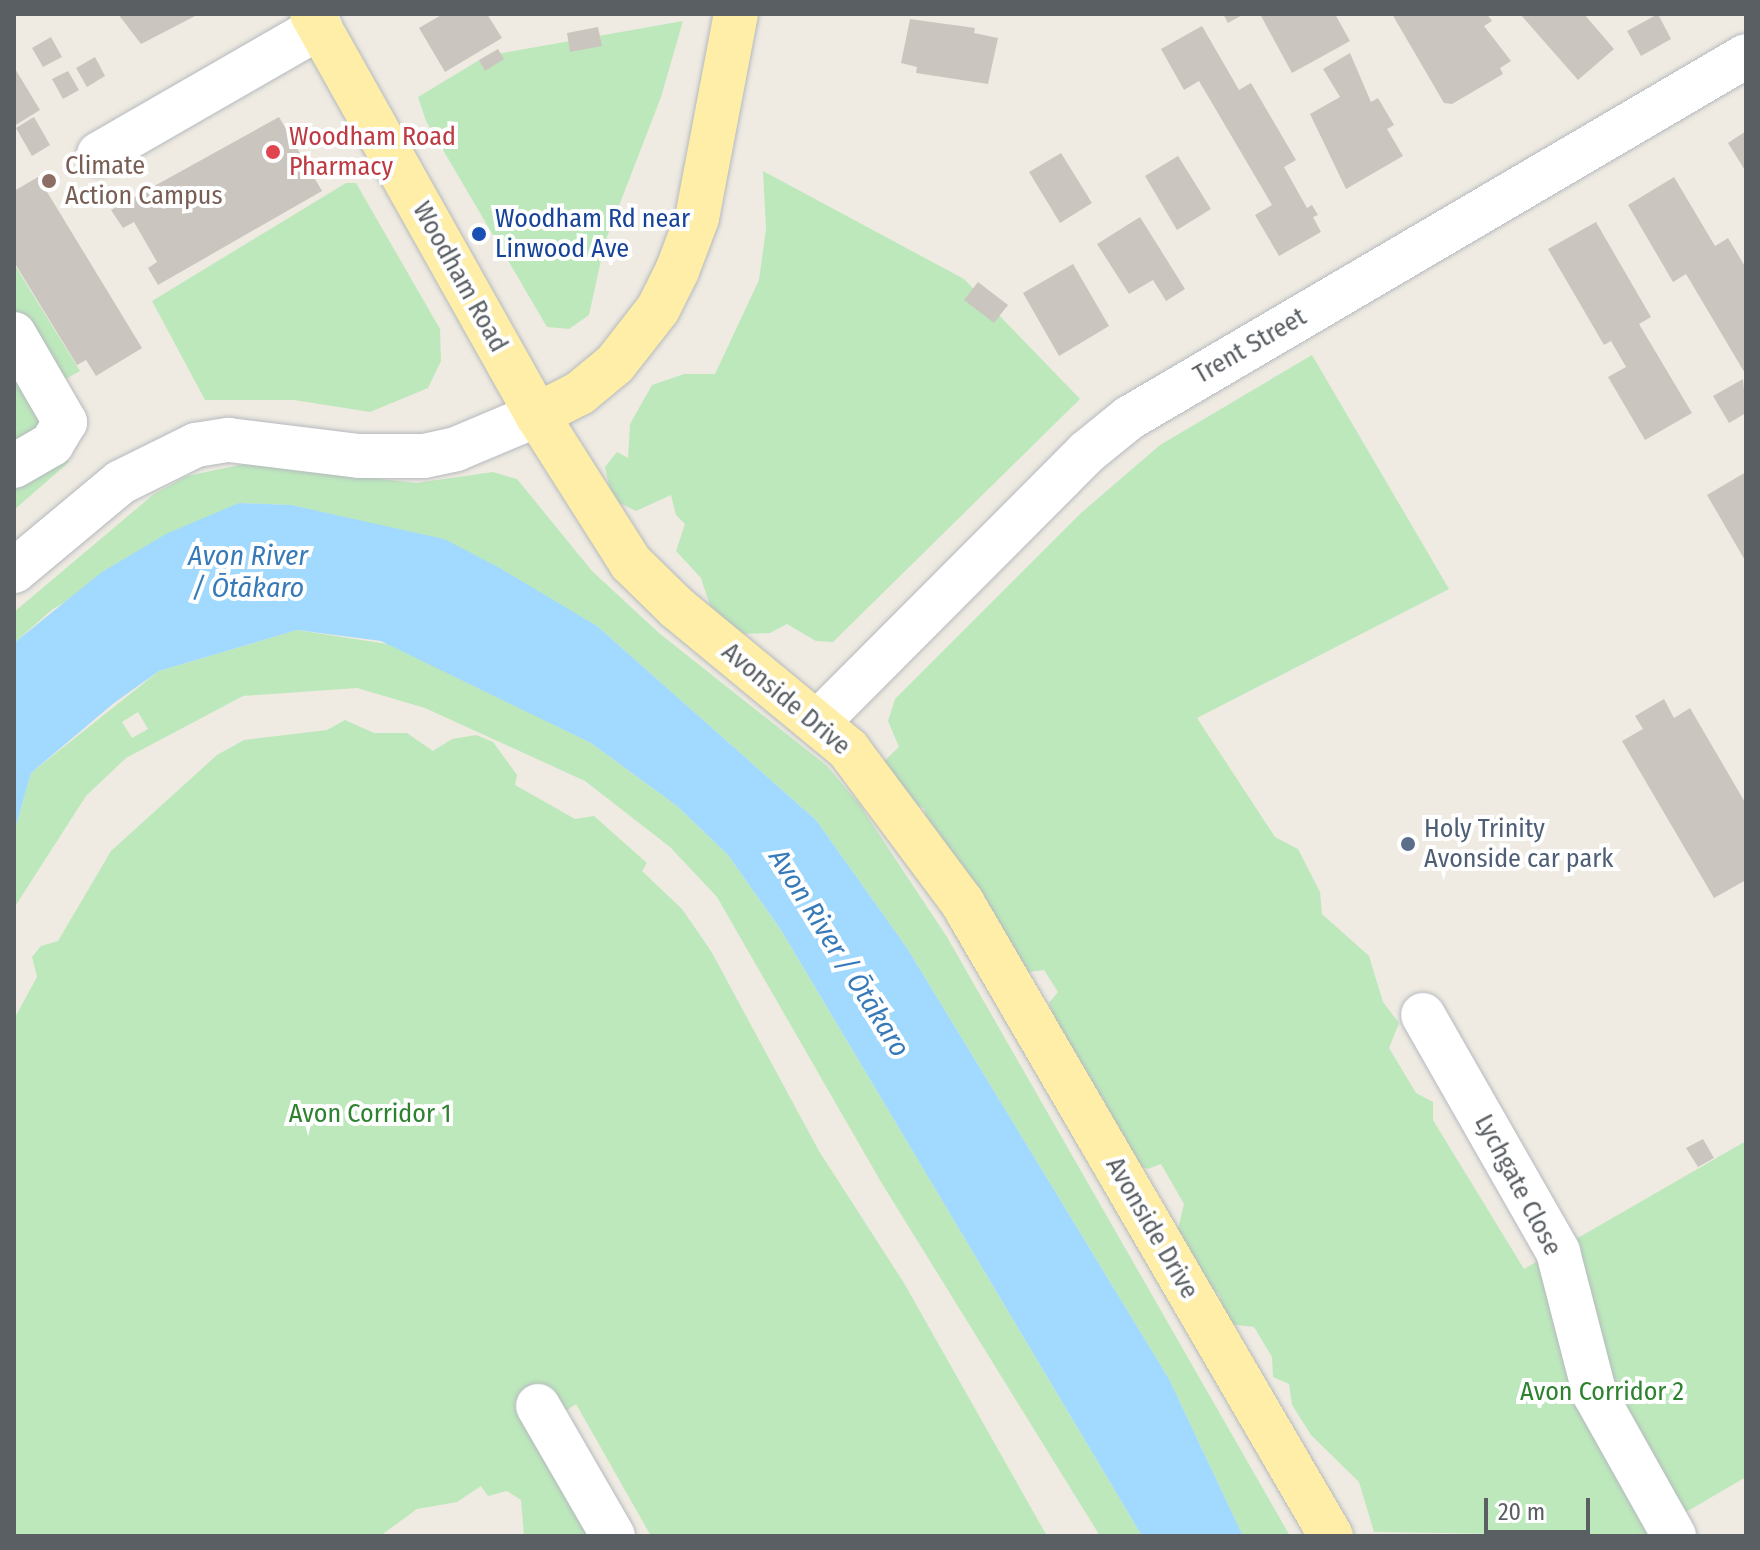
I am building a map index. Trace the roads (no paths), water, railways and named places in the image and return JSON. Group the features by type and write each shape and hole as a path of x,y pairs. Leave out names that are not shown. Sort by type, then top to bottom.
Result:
{"main road":[{"path":"537,415 580,393 615,364 637,340 671,284 697,218 736,14"},
{"name":"Woodham Road","path":"316,20 537,415"},
{"name":"Avonside Drive","path":"537,415 631,563 677,608 819,721 879,785 962,902 1331,1536"}],"street":[{"path":"99,154 316,20"},
{"name":"Trent Street","path":"819,721 1087,452 1129,418 1746,56"},
{"path":"14,334 65,422 52,444 14,466"},
{"path":"14,571 121,482 196,445 229,440 359,456 424,456 456,449 494,428 537,415"},
{"name":"Lychgate Close","path":"1423,1015 1558,1252 1600,1406 1674,1536"},
{"path":"538,1406 613,1536"}],"water":[{"name":"Avon River / Ōtākaro","path":"239,503 291,505 444,539 498,567 597,626 816,820 907,948 1169,1379 1243,1536 1142,1536 781,930 728,855 677,806 591,743 381,641 297,630 159,671 114,703 31,773 14,833 14,643 102,572 166,534"}],"place":[{"name":"Woodham Road Pharmacy","path":"273,152"},
{"name":"Climate Action Campus","path":"49,181"},
{"name":"Woodham Rd near Linwood Ave","path":"479,234"},
{"name":"Holy Trinity Avonside car park","path":"1408,844"}],"park label":[{"name":"Avon Corridor 1","path":"370,1114"},
{"name":"Avon Corridor 2","path":"1602,1392"}]}
